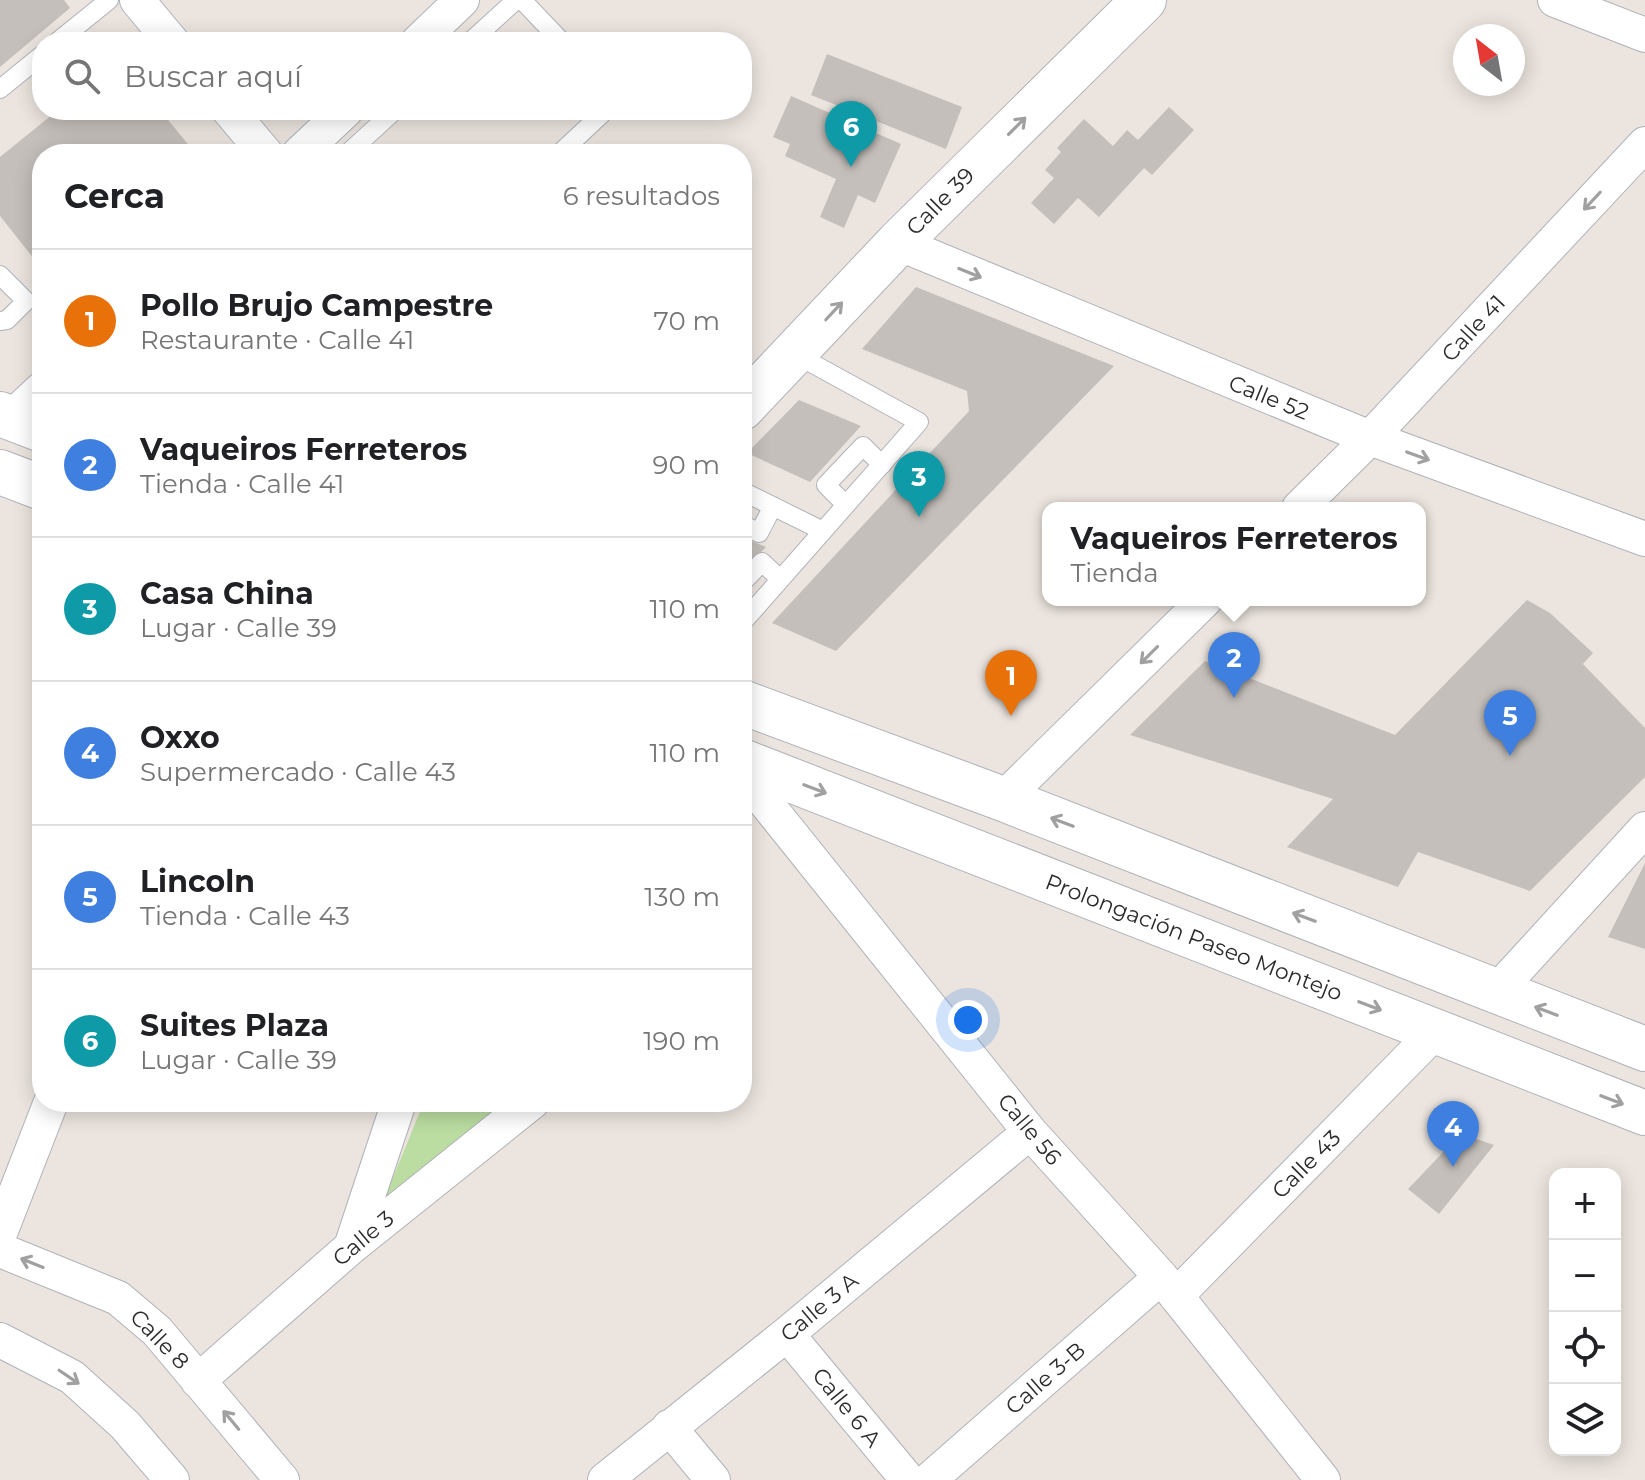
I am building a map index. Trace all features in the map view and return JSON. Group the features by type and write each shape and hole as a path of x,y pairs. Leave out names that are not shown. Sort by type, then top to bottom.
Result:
{"main road":[{"name":"Calle 39","path":"752,397 898,243 1144,0"},
{"path":"0,472 32,484"},
{"path":"752,706 1003,799 1645,1049"},
{"name":"Prolongación Paseo Montejo","path":"752,765 1645,1113"}],"street":[{"path":"137,0 164,32"},
{"path":"428,32 462,0"},
{"path":"1555,0 1645,35"},
{"path":"237,120 258,144"},
{"path":"310,144 335,120"},
{"name":"Calle 41","path":"1305,502 1370,438 1645,144"},
{"name":"Calle 52","path":"898,243 1370,438 1645,539"},
{"path":"1003,799 1199,606"},
{"name":"Calle 56","path":"752,785 1030,1132 1168,1286 1323,1480"},
{"path":"1496,992 1645,829"},
{"name":"Calle 43","path":"1168,1286 1436,1031"},
{"path":"0,1233 47,1112"},
{"path":"351,1247 396,1112"},
{"name":"Calle 3","path":"198,1381 351,1247 520,1112"},
{"name":"Calle 3 A","path":"605,1480 1030,1132"},
{"name":"Calle 8","path":"0,1250 118,1298 157,1331 278,1479"},
{"name":"Calle 3-B","path":"929,1480 1168,1286"},
{"name":"Calle 6 A","path":"787,1334 908,1480"},
{"path":"0,1340 72,1377 125,1425 172,1480"},
{"path":"669,1427 713,1480"}],"lane":[{"path":"69,32 109,0"},
{"path":"481,32 516,0"},
{"path":"522,0 552,32"},
{"path":"0,89 32,63"},
{"path":"358,144 384,120"},
{"path":"570,144 595,120"},
{"path":"0,275 26,301 7,320 0,321"},
{"path":"752,611 919,422 794,353"},
{"path":"846,505 826,485 863,446 882,465"},
{"path":"752,496 823,531"},
{"path":"752,529 759,533 773,506"},
{"path":"752,572 762,562 780,579"}],"green space":[{"path":"420,1112 495,1112 383,1202"}],"building":[{"path":"0,0 64,0 70,8 42,32 32,32 32,40 0,67"},
{"path":"827,54 962,107 946,149 811,95"},
{"path":"791,96 901,144 875,203 858,195 844,228 820,217 836,179 785,156 790,144 773,137"},
{"path":"1169,107 1194,130 1152,175 1144,168 1099,217 1078,198 1054,224 1031,203 1054,178 1045,170 1061,152 1057,148 1084,119 1113,146 1127,130 1138,140"},
{"path":"46,120 168,120 188,144 32,144 32,256 0,216 0,157"},
{"path":"916,287 1114,366 836,651 772,623 969,411 967,391 862,349"},
{"path":"799,400 861,426 810,482 752,455 752,448"},
{"path":"752,541 766,547 752,561"},
{"path":"1527,600 1550,613 1593,653 1583,664 1645,728 1645,777 1530,891 1418,852 1398,887 1287,847 1333,799 1130,735 1205,661 1395,735"},
{"path":"1645,863 1645,949 1608,937"},
{"path":"1468,1136 1494,1145 1439,1214 1408,1189 1450,1145"}],"place":[{"name":"Suites Plaza","path":"851,167"},
{"name":"Casa China","path":"919,517"},
{"name":"Vaqueiros Ferreteros","path":"1234,698"},
{"name":"Pollo Brujo Campestre","path":"1011,716"},
{"name":"Lincoln","path":"1510,756"},
{"name":"Oxxo","path":"1453,1167"}]}
